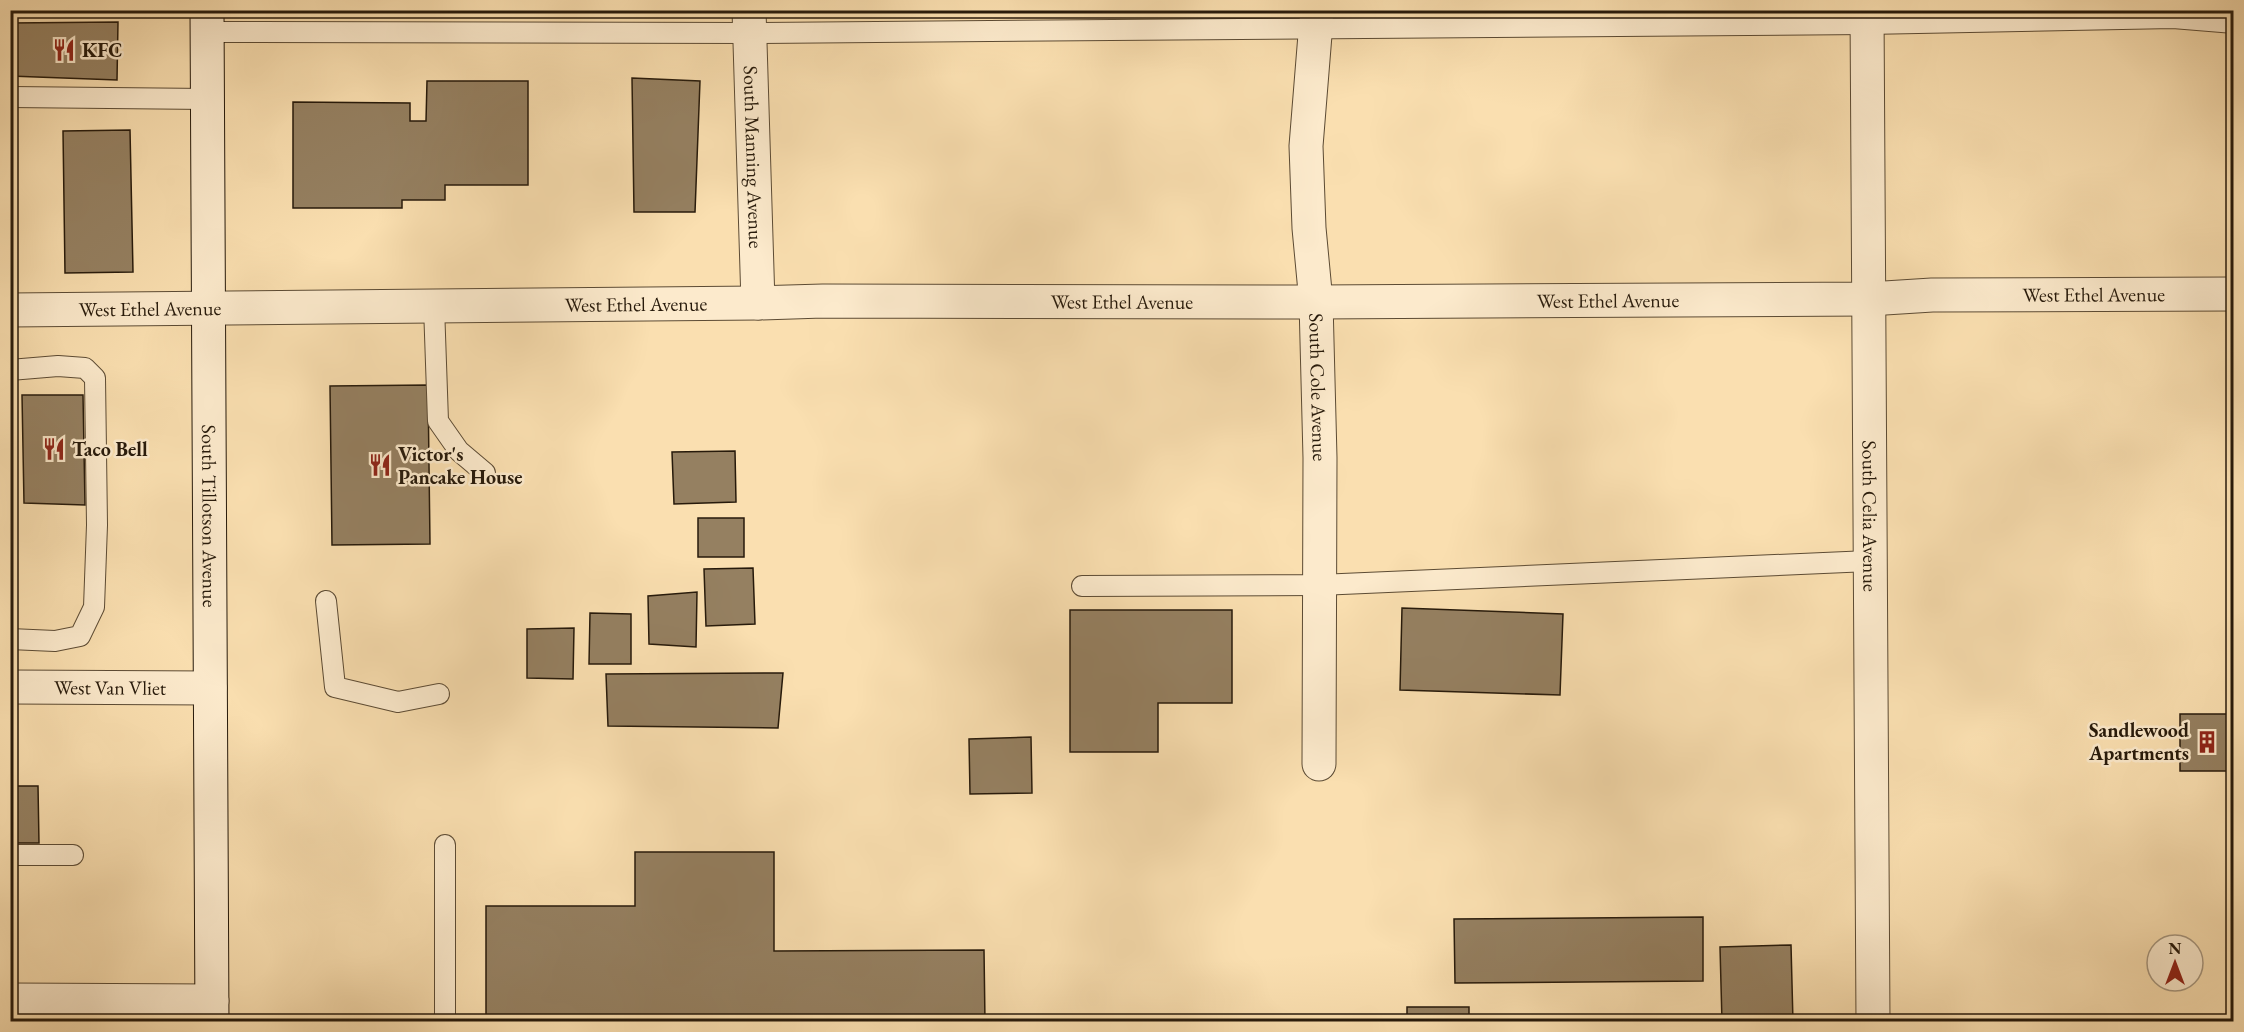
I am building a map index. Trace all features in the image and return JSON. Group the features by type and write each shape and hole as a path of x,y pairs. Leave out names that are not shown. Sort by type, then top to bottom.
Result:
{"street":[{"name":"South Celia Avenue","path":"1867,17 1873,1022"},
{"name":"South Cole Avenue","path":"1316,19 1306,146 1309,228 1316,302 1320,458 1319,764"},
{"name":"South Tillotson Avenue","path":"207,21 212,1011"},
{"name":"South Manning Avenue","path":"750,22 758,303"},
{"name":"West Ethel Avenue","path":"10,310 823,301 1316,302 1869,299 1932,295 2234,294"},
{"name":"West Van Vliet","path":"10,687 210,688"},
{"path":"10,1000 212,1011"}],"lane":[{"path":"207,21 750,22 1867,17 2173,18 2234,23"},
{"path":"10,97 207,99"},
{"path":"434,306 438,421 459,450 485,473"},
{"path":"10,370 58,366 85,368 96,378 97,525 94,607 80,636 55,641 10,639"},
{"path":"1082,586 1320,585 1869,561"},
{"path":"326,600 335,687 398,702 439,694"},
{"path":"445,845 445,1022"},
{"path":"10,855 73,855"}],"building":[{"path":"333,10 364,10 364,14 333,14"},
{"name":"KFC","path":"118,22 117,80 10,76 10,23"},
{"path":"632,78 700,81 695,212 634,212"},
{"path":"427,81 528,81 528,185 445,185 445,200 402,200 402,208 293,208 293,102 410,103 410,121 426,121"},
{"path":"130,130 133,272 65,273 63,131"},
{"name":"Victor's Pancake House","path":"428,385 430,544 332,545 330,386"},
{"name":"Taco Bell","path":"22,395 83,395 85,505 24,503"},
{"path":"735,451 736,502 674,504 672,452"},
{"path":"698,518 744,518 744,557 698,557"},
{"path":"753,568 755,624 706,626 704,569"},
{"path":"697,592 696,647 649,644 648,596"},
{"path":"1402,608 1563,614 1560,695 1400,690"},
{"path":"1070,610 1232,610 1232,703 1158,703 1158,752 1070,752"},
{"path":"590,613 631,614 631,664 589,664"},
{"path":"574,628 573,679 527,678 527,629"},
{"path":"783,673 778,728 608,726 606,674"},
{"name":"Sandlewood Apartments","path":"2180,714 2234,714 2234,771 2180,771"},
{"path":"1031,737 1032,793 970,794 969,739"},
{"path":"10,786 38,786 39,843 10,843"},
{"path":"635,852 774,852 774,951 984,950 985,1022 486,1022 486,906 635,906"},
{"path":"1703,917 1703,981 1455,983 1454,919"},
{"path":"1791,945 1793,1022 1722,1022 1720,947"},
{"path":"1407,1007 1469,1007 1469,1022 1407,1022"}],"place":[{"name":"KFC","path":"64,50"},
{"name":"Taco Bell","path":"54,449"},
{"name":"Victor's Pancake House","path":"380,465"},
{"name":"Sandlewood Apartments","path":"2207,742"}]}
